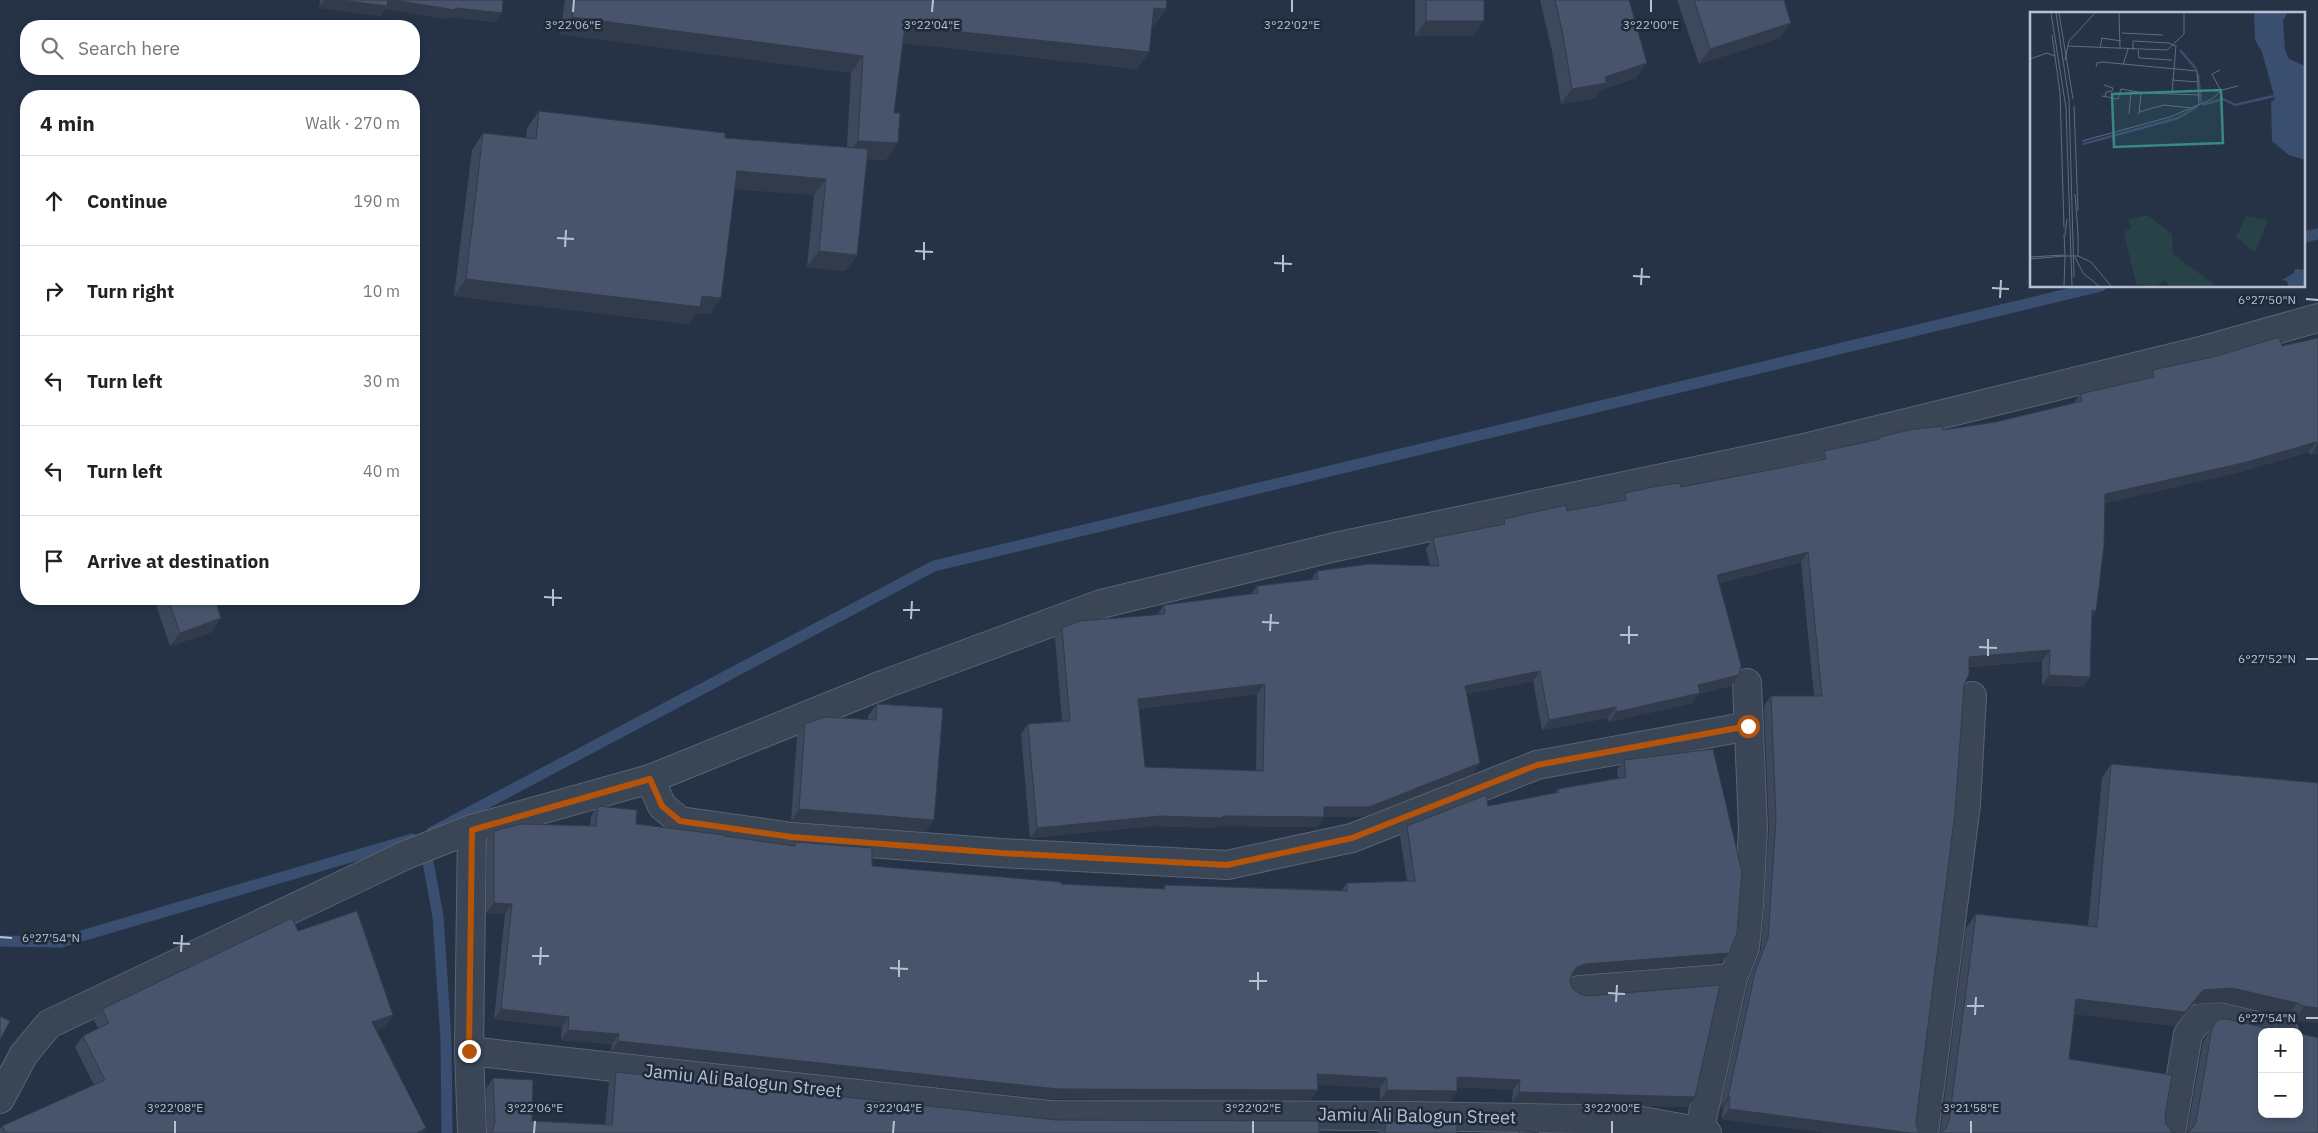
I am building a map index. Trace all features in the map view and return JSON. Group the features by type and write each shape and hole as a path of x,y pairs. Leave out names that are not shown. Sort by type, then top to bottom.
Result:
{"street":[{"path":"0,1099 24,1054 49,1024 408,854 472,830 650,779 885,684 1101,604 1335,547 1800,449 2204,350 2318,318"},
{"path":"1703,1132 1733,978 1745,947 1753,828 1747,683"},
{"path":"1924,1133 1966,804 1972,696"},
{"path":"650,779 662,806 680,821 802,838 1001,853 1227,865 1352,838 1537,765 1748,726"},
{"path":"472,830 469,1051 472,1133"},
{"path":"1579,990 1733,978"},
{"path":"2171,1133 2188,1034 2200,1018 2219,1017 2267,1028"},
{"name":"Jamiu Ali Balogun Street","path":"469,1051 1049,1124 1406,1116 1628,1120 1703,1132"}],"building":[{"path":"340,0 388,0 387,6"},
{"path":"394,0 503,0 502,13 456,8 455,10"},
{"path":"575,0 1167,0 1166,9 1154,8 1149,52 905,26 894,113 900,113 898,143 858,141 863,56 572,17"},
{"path":"1426,0 1484,0 1484,21 1426,21"},
{"path":"1555,0 1629,0 1647,63 1605,77 1606,83 1572,89"},
{"path":"1694,0 1784,0 1791,23 1710,49"},
{"path":"539,111 725,133 725,138 868,149 857,255 819,251 826,179 737,171 721,298 702,296 700,307 466,279 483,133 536,139"},
{"path":"2279,337 2282,346 2318,338 2318,444 2316,442 2247,462 2105,494 2104,546 2096,611 2092,610 2090,677 2049,675 2050,650 1969,657 1969,674 1964,685 1955,813 1916,1121 1920,1133 1729,1109 1730,1097 1728,1097 1755,972 1768,938 1776,818 1771,696 1822,696 1808,552 1717,575 1741,665 1739,675 1698,685 1700,693 1616,712 1616,707 1549,720 1540,671 1465,686 1480,763 1369,807 1324,807 1324,817 1223,816 1223,818 1160,816 1037,828 1028,724 1070,721 1062,628 1080,621 1165,614 1164,605 1258,593 1257,586 1318,579 1317,571 1369,564 1439,566 1433,538 1505,524 1504,519 1566,505 1567,511 1626,500 1625,493 1658,486 1680,483 1681,487 1826,459 1824,451 1880,439 1880,437 1909,430 1942,426 1943,430 1996,422 2082,401 2080,394 2154,377 2152,370 2217,356","holes":["1265,684 1263,771 1145,767 1138,699"]},
{"path":"170,605 217,605 221,618 180,633"},
{"path":"877,704 943,708 934,820 799,809 805,724 825,717 876,720"},
{"path":"1713,749 1742,872 1737,933 1729,953 1585,964 1577,967 1570,981 1573,989 1587,996 1720,985 1695,1097 1519,1092 1520,1080 1457,1077 1457,1091 1387,1090 1387,1078 1317,1074 1318,1090 1058,1089 618,1041 619,1034 568,1030 569,1017 501,1009 512,904 494,903 494,831 521,824 596,826 598,806 637,810 636,824 795,846 796,842 872,848 872,866 1061,882 1061,884 1165,889 1165,885 1347,891 1347,883 1415,881 1407,826 1486,795 1488,806 1559,792 1558,789 1626,777 1624,760"},
{"path":"2111,764 2318,783 2318,1008 2232,988 2203,990 2185,1012 2076,999 2069,1059 2172,1075 2165,1116 2166,1124 2175,1133 1941,1133 1949,1121 1976,914 2097,927"},
{"path":"357,911 393,1015 372,1022 426,1128 417,1133 6,1133 2,1126 105,1080 83,1036 109,1023 102,1009 292,918 298,931"},
{"path":"0,1016 10,1021 0,1040"},
{"path":"2218,1019 2227,1019 2266,1028 2258,1028 2258,1118 2303,1118 2303,1034 2318,1038 2318,1133 2187,1133 2196,1122 2212,1028"},
{"path":"616,1072 1056,1120 1319,1121 1319,1133 490,1133 495,1122 493,1078 533,1080 532,1121 612,1125"},
{"path":"1386,1121 1457,1122 1457,1133 1385,1133"},
{"path":"1519,1130 1539,1133 1519,1133"}],"waterway":[{"path":"2306,237 2318,234"},
{"path":"432,832 934,566 2093,288"},
{"path":"0,941 61,942 412,839"},
{"path":"425,846 438,916 446,1040 447,1133"}],"route":[{"path":"469,1051 472,830 650,779 662,806 680,821 792,837 1001,853 1227,865 1352,838 1537,765 1748,726"}]}
